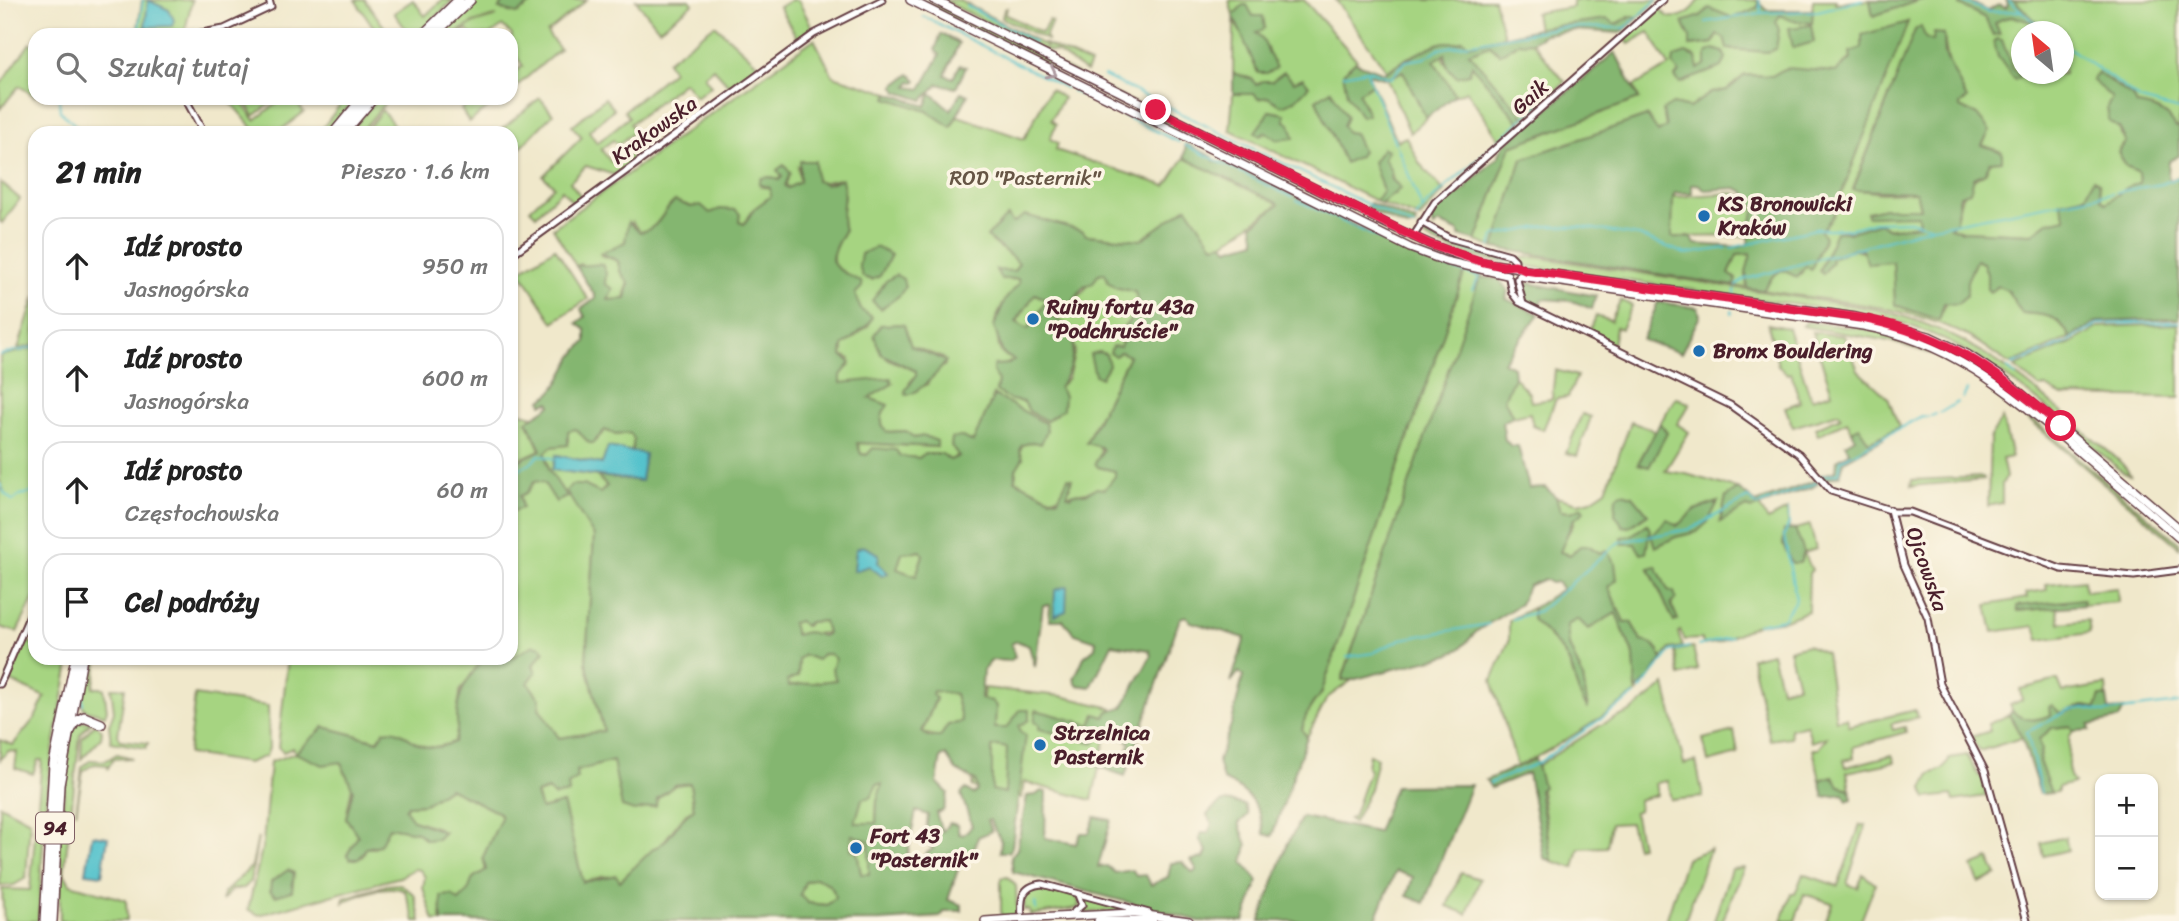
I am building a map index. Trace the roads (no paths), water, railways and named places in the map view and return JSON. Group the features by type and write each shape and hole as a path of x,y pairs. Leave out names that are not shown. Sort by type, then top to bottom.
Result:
{"highway":[{"path":"430,28 459,0"},
{"path":"440,28 470,0"},
{"path":"340,126 357,105"},
{"path":"350,126 367,105"},
{"name":"94","path":"50,919 54,764 75,665"},
{"name":"94","path":"50,919 55,824 65,742 80,665"},
{"path":"65,742 77,720 91,718 103,723 79,707 76,686"}],"main road":[{"path":"910,0 1185,138 1426,254 1483,272 1514,273 1867,319 1929,336 1967,354 2002,377 2179,528"},
{"path":"934,0 1413,237 1465,257 1514,273 1863,326 1918,340 1956,357 2000,385 2179,538"},
{"path":"1298,193 1304,183"},
{"path":"1098,921 1121,917"},
{"path":"985,921 1153,917 1189,921"}],"street":[{"path":"227,28 271,7 269,0"},
{"name":"Krakowska","path":"518,250 816,33 882,0"},
{"name":"Gaik","path":"1413,237 1436,202 1663,0"},
{"path":"190,105 200,126"},
{"path":"1421,222 1449,238 1510,256 1515,260 1514,273"},
{"name":"Ojcowska","path":"1514,273 1512,293 1523,304 1730,405 1799,454 1831,491 1878,504 1891,512 1904,565 1928,618 1940,684 1985,771 2027,921"},
{"path":"1891,512 1910,512 2061,569 2134,576 2179,570"},
{"path":"0,684 28,619"},
{"path":"1022,921 1021,899 1029,886 1042,884 1153,917"},
{"path":"1069,917 1082,905 1076,892"}],"water":[{"path":"148,0 169,10 174,20 172,26 145,27"},
{"path":"608,447 645,454 641,481 552,470 556,455 602,464"},
{"path":"863,546 879,554 878,563 888,573 882,576 869,566 854,571 856,549"},
{"path":"1067,586 1066,611 1054,616 1055,590"},
{"path":"92,835 108,837 102,875 86,873"}],"waterway":[{"path":"139,28 143,0"},
{"path":"1343,75 1367,70 1391,78 1406,61 1425,58 1438,49 1562,27 1625,28 1657,0"},
{"path":"1759,0 1761,13"},
{"path":"1706,22 1761,13 1818,11 1862,0"},
{"path":"1960,0 1988,12 2021,11"},
{"path":"2008,0 2034,21"},
{"path":"967,6 1034,42"},
{"path":"923,16 1066,88"},
{"path":"2074,51 2141,100 2179,110"},
{"path":"1367,72 1395,143"},
{"path":"1104,76 1414,227"},
{"path":"1072,91 1179,142"},
{"path":"1416,218 1427,204 1541,103"},
{"path":"60,105 60,111 76,126"},
{"path":"1185,145 1292,197"},
{"path":"1397,146 1422,208"},
{"path":"2116,192 2162,184 2179,177"},
{"path":"1736,286 1743,280 1933,227 2112,193"},
{"path":"1297,200 1427,261 1479,277"},
{"path":"1731,248 1816,229 1849,229 1874,222 1910,221 1932,227"},
{"path":"1491,247 1494,236 1546,226 1581,227 1639,236 1686,254 1727,248"},
{"path":"1421,231 1445,243 1488,256"},
{"path":"1489,255 1509,260"},
{"path":"1472,290 1480,276"},
{"path":"2012,365 2066,343 2098,324 2179,322"},
{"path":"18,351 28,349"},
{"path":"0,355 15,351"},
{"path":"2007,368 2016,376"},
{"path":"1963,398 1967,390"},
{"path":"1940,413 1958,402"},
{"path":"1931,416 1936,414"},
{"path":"1822,476 1839,473 1841,460 1922,416 1928,417"},
{"path":"518,469 530,464 539,455 555,459"},
{"path":"1512,619 1539,611 1619,542 1691,529 1748,498 1758,506 1816,483"},
{"path":"0,484 5,494 13,501 20,495 28,493"},
{"path":"1758,624 1783,619 1796,599 1784,536 1789,524 1788,510"},
{"path":"1347,657 1373,653 1401,639 1489,624"},
{"path":"1698,646 1731,637"},
{"path":"1640,690 1671,651 1689,647"},
{"path":"83,704 82,687 87,665"},
{"path":"1490,783 1538,763 1635,695"},
{"path":"2041,793 2027,732 2069,710 2084,708 2104,712 2179,703"},
{"path":"1035,903 1036,910"}],"place":[{"name":"KS Bronowicki Kraków","path":"1704,216"},
{"name":"Ruiny fortu 43a \"Podchruście\"","path":"1033,319"},
{"name":"Bronx Bouldering","path":"1699,351"},
{"name":"Strzelnica Pasternik","path":"1040,745"},
{"name":"Fort 43 \"Pasternik\"","path":"856,848"}],"park label":[{"name":"ROD \"Pasternik\"","path":"1025,178"}]}
